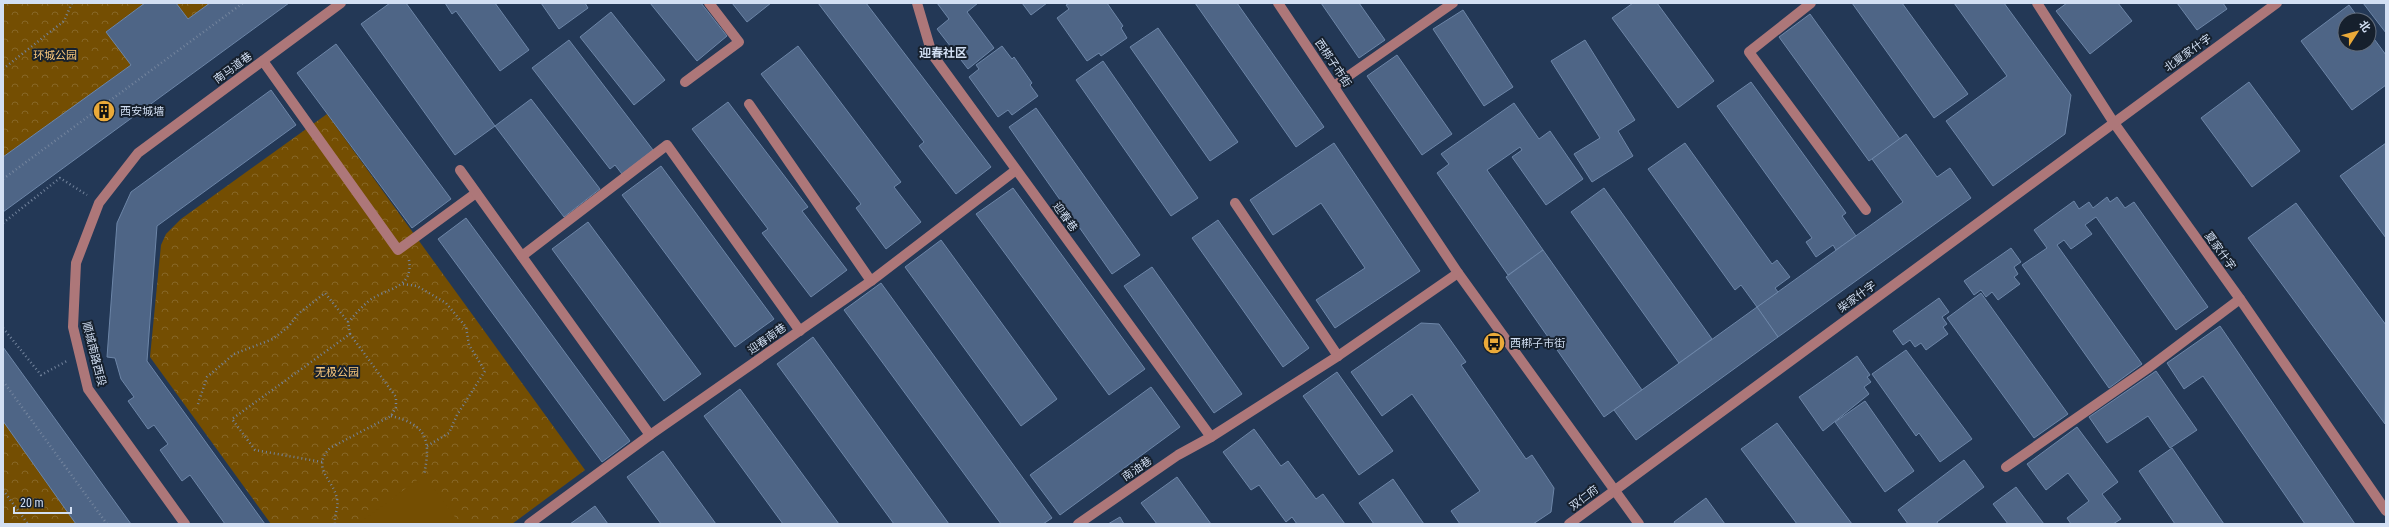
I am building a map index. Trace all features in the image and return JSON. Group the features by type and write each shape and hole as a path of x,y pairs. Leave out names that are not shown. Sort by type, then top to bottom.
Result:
{"street":[{"name":"南马道巷","path":"138,153 341,3"},
{"path":"685,82 740,42 709,3"},
{"name":"迎春巷","path":"917,3 932,54 1212,436"},
{"name":"西梆子市街","path":"1278,3 1458,273 1639,524"},
{"path":"1334,86 1453,3"},
{"path":"1811,3 1749,52 1866,210"},
{"name":"夏家什字","path":"2037,3 2114,123 2240,299 2386,511"},
{"name":"北夏家什字","path":"2114,123 2277,3"},
{"path":"263,60 398,250 476,193"},
{"path":"749,104 871,281"},
{"name":"柴家什字","path":"1614,490 2114,123"},
{"path":"522,256 668,145 800,331"},
{"name":"顺城南路西段","path":"138,153 99,203 76,263 73,327 88,389 185,524"},
{"path":"460,170 650,436"},
{"name":"迎春南巷","path":"529,524 650,436 871,281 1016,170"},
{"path":"1235,203 1338,356"},
{"name":"南油巷","path":"1078,524 1178,455 1212,436 1338,356 1458,273"},
{"path":"2006,467 2147,369 2240,299"},
{"name":"双仁府","path":"1569,524 1614,490"}],"path":[{"path":"3,69 64,21 72,3"},
{"path":"3,179 243,3"},
{"path":"3,223 60,178 99,203"},
{"path":"403,284 411,270 407,244"},
{"path":"348,322 374,297 403,284 417,286 446,303 466,327 469,345 485,371 457,415 449,433 427,446"},
{"path":"198,404 207,377 234,354 273,340 290,326 298,314 325,293 348,322 350,334 396,397 396,407 391,416 330,448 325,454 322,462 325,474 337,498 338,506 334,515 335,524"},
{"path":"3,328 41,375 80,355"},
{"path":"322,462 254,450 232,419 350,334"},
{"path":"3,381 107,524"},
{"path":"391,416 402,419 417,428 425,438 429,451 424,475"},
{"path":"3,490 28,524"}],"green space":[{"name":"环城公园","path":"3,3 145,3 107,31 131,65 3,157"},
{"path":"176,3 210,3 188,19"},
{"name":"无极公园","path":"327,114 585,470 512,524 271,524 150,357 161,245 166,234 181,219"},
{"path":"3,421 76,524 3,524"},
{"path":"424,475 460,524 358,524"}],"building":[{"name":"西安城墙","path":"145,3 176,3 188,19 210,3 289,3 3,212 3,157 131,65 106,32"},
{"path":"390,3 406,3 495,126 455,155 361,24"},
{"path":"445,3 495,3 529,50 500,71 456,11 452,14"},
{"path":"541,3 585,3 588,8 559,29"},
{"path":"650,3 701,3 727,36 697,61"},
{"path":"732,3 771,3 747,22"},
{"path":"818,3 866,3 991,167 956,194 919,146 924,142"},
{"path":"937,3 978,3 967,12 994,48 968,69 937,29 949,19"},
{"path":"1022,3 1047,3 1031,15"},
{"path":"1070,3 1107,3 1123,26 1121,28 1127,38 1101,56 1099,53 1087,61 1057,18 1069,9 1066,5"},
{"path":"1195,3 1237,3 1324,127 1296,147"},
{"path":"1321,3 1359,3 1385,40 1359,58"},
{"path":"1633,3 1657,3 1714,81 1678,108 1612,18"},
{"path":"1852,3 1902,3 1968,94 1934,118"},
{"path":"1954,3 2004,3 2071,95 2065,134 1993,186 1946,121 2007,76"},
{"path":"2067,3 2118,3 2132,21 2090,54 2056,11"},
{"path":"2177,3 2223,3 2227,9 2197,30"},
{"path":"2363,3 2386,3 2386,33 2377,21 2377,12 2370,12"},
{"path":"2349,5 2354,12 2340,12"},
{"path":"1463,10 1513,87 1484,106 1433,29"},
{"path":"611,12 665,80 634,105 580,37"},
{"path":"1810,14 1900,139 1869,161 1779,37"},
{"path":"2337,14 2337,52 2377,52 2377,43 2386,55 2386,85 2352,110 2301,41"},
{"path":"1158,28 1238,142 1210,161 1130,47"},
{"path":"569,40 653,150 622,174 615,165 610,169 532,68"},
{"path":"1585,40 1635,120 1618,131 1633,156 1592,182 1574,154 1600,138 1551,61"},
{"path":"336,44 451,199 412,228 297,73"},
{"path":"798,46 901,182 894,187 921,222 886,249 856,208 861,204 761,74"},
{"path":"1002,46 1012,59 1014,57 1032,83 1030,85 1038,96 1012,115 1008,110 998,117 969,77 979,69 976,65"},
{"path":"1397,55 1452,134 1422,155 1367,76"},
{"path":"1103,61 1198,198 1171,216 1076,80"},
{"path":"1751,82 1846,213 1842,216 1856,236 1836,250 1833,245 1816,257 1806,242 1812,238 1717,106"},
{"path":"2249,82 2300,151 2252,187 2201,118"},
{"path":"271,90 296,125 157,226 147,361 265,524 225,524 190,475 182,481 160,450 168,444 154,425 148,429 128,401 134,397 121,379 115,358 107,357 117,223 131,192"},
{"path":"531,99 600,189 564,217 495,126"},
{"path":"728,102 808,207 802,211 847,270 811,297 762,233 768,229 692,129"},
{"path":"1514,103 1539,139 1550,131 1583,179 1546,205 1512,157 1522,150 1520,147 1487,170 1543,250 1508,275 1437,173 1449,164 1441,154"},
{"path":"1036,108 1140,255 1112,274 1009,127"},
{"path":"1906,134 1937,177 1950,168 1971,198 1778,337 1757,307 1903,202 1872,159"},
{"path":"1334,143 1420,271 1335,328 1316,300 1365,268 1321,203 1273,235 1250,200"},
{"path":"1685,143 1772,264 1777,260 1790,277 1775,288 1778,292 1757,307 1741,285 1735,290 1648,169"},
{"path":"2386,143 2386,238 2340,176"},
{"path":"661,166 774,319 735,347 622,195"},
{"path":"1013,188 1145,369 1109,395 976,214"},
{"path":"1604,188 1712,339 1679,363 1571,212"},
{"path":"2107,197 2110,202 2117,197 2125,208 2134,202 2208,307 2176,330 2096,217 2085,225 2092,234 2071,249 2064,240 2057,245 2142,364 2109,388 2022,265 2047,248 2034,230 2074,201 2079,209 2089,202 2093,208"},
{"path":"2296,203 2386,325 2385,424 2248,238"},
{"path":"466,218 630,441 602,462 438,239"},
{"path":"1218,220 1309,348 1283,367 1192,238"},
{"path":"588,222 701,374 664,401 552,249"},
{"path":"941,240 1057,399 1021,426 905,267"},
{"path":"2011,248 2021,262 2014,267 2018,274 2014,277 2020,284 1998,300 1992,292 1986,297 1981,290 1974,295 1964,281"},
{"path":"1543,250 1642,390 1604,417 1506,277"},
{"path":"1152,267 1242,394 1214,413 1124,286"},
{"path":"881,283 1052,518 1043,524 1001,524 844,310"},
{"path":"1981,293 2068,414 2034,438 1947,318"},
{"path":"1939,298 1949,312 1942,317 1947,324 1943,327 1948,334 1926,350 1921,343 1915,347 1910,340 1903,345 1893,331"},
{"path":"1757,307 1778,337 1636,440 1614,410"},
{"path":"1421,323 1439,324 1466,362 1461,365 1526,459 1532,455 1554,488 1551,512 1533,524 1460,524 1451,511 1480,491 1412,394 1382,416 1351,372"},
{"path":"2220,326 2355,524 2305,524 2203,376 2184,389 2167,363"},
{"path":"813,337 949,524 894,524 777,364"},
{"path":"3,347 131,524 76,524 3,421"},
{"path":"1906,350 1972,439 1940,462 1919,433 1916,436 1872,374"},
{"path":"1857,356 1870,375 1867,377 1871,382 1864,387 1869,394 1823,431 1799,397"},
{"path":"2156,371 2197,430 2170,448 2148,416 2107,443 2089,417"},
{"path":"1337,372 1393,451 1359,475 1303,396"},
{"path":"1151,387 1180,427 1060,515 1030,475"},
{"path":"740,389 839,524 783,524 704,416"},
{"path":"1865,401 1914,471 1885,492 1835,422"},
{"path":"1777,423 1852,524 1797,524 1741,449"},
{"path":"2077,427 2118,482 2102,494 2121,519 2113,524 2071,524 2067,518 2089,501 2068,473 2046,490 2027,464"},
{"path":"1254,429 1281,466 1288,461 1316,499 1323,494 1345,524 1297,524 1292,517 1286,522 1259,485 1251,490 1223,452"},
{"path":"2172,448 2224,524 2175,524 2139,471"},
{"path":"663,451 716,524 661,524 627,477"},
{"path":"1964,460 1984,487 1937,522 1938,524 1908,524 1898,510"},
{"path":"1177,477 1211,524 1157,524 1141,503"},
{"path":"1393,479 1424,524 1374,524 1359,503"},
{"path":"2016,487 2044,524 2008,524 1993,504"},
{"path":"1706,498 1725,524 1675,524 1674,522"},
{"path":"595,506 608,524 570,524"},
{"path":"1120,517 1124,524 1108,524"}],"place":[{"name":"西安城墙","path":"104,111"},
{"name":"西梆子市街","path":"1494,343"}],"district":[{"name":"迎春社区","path":"943,53"}]}
